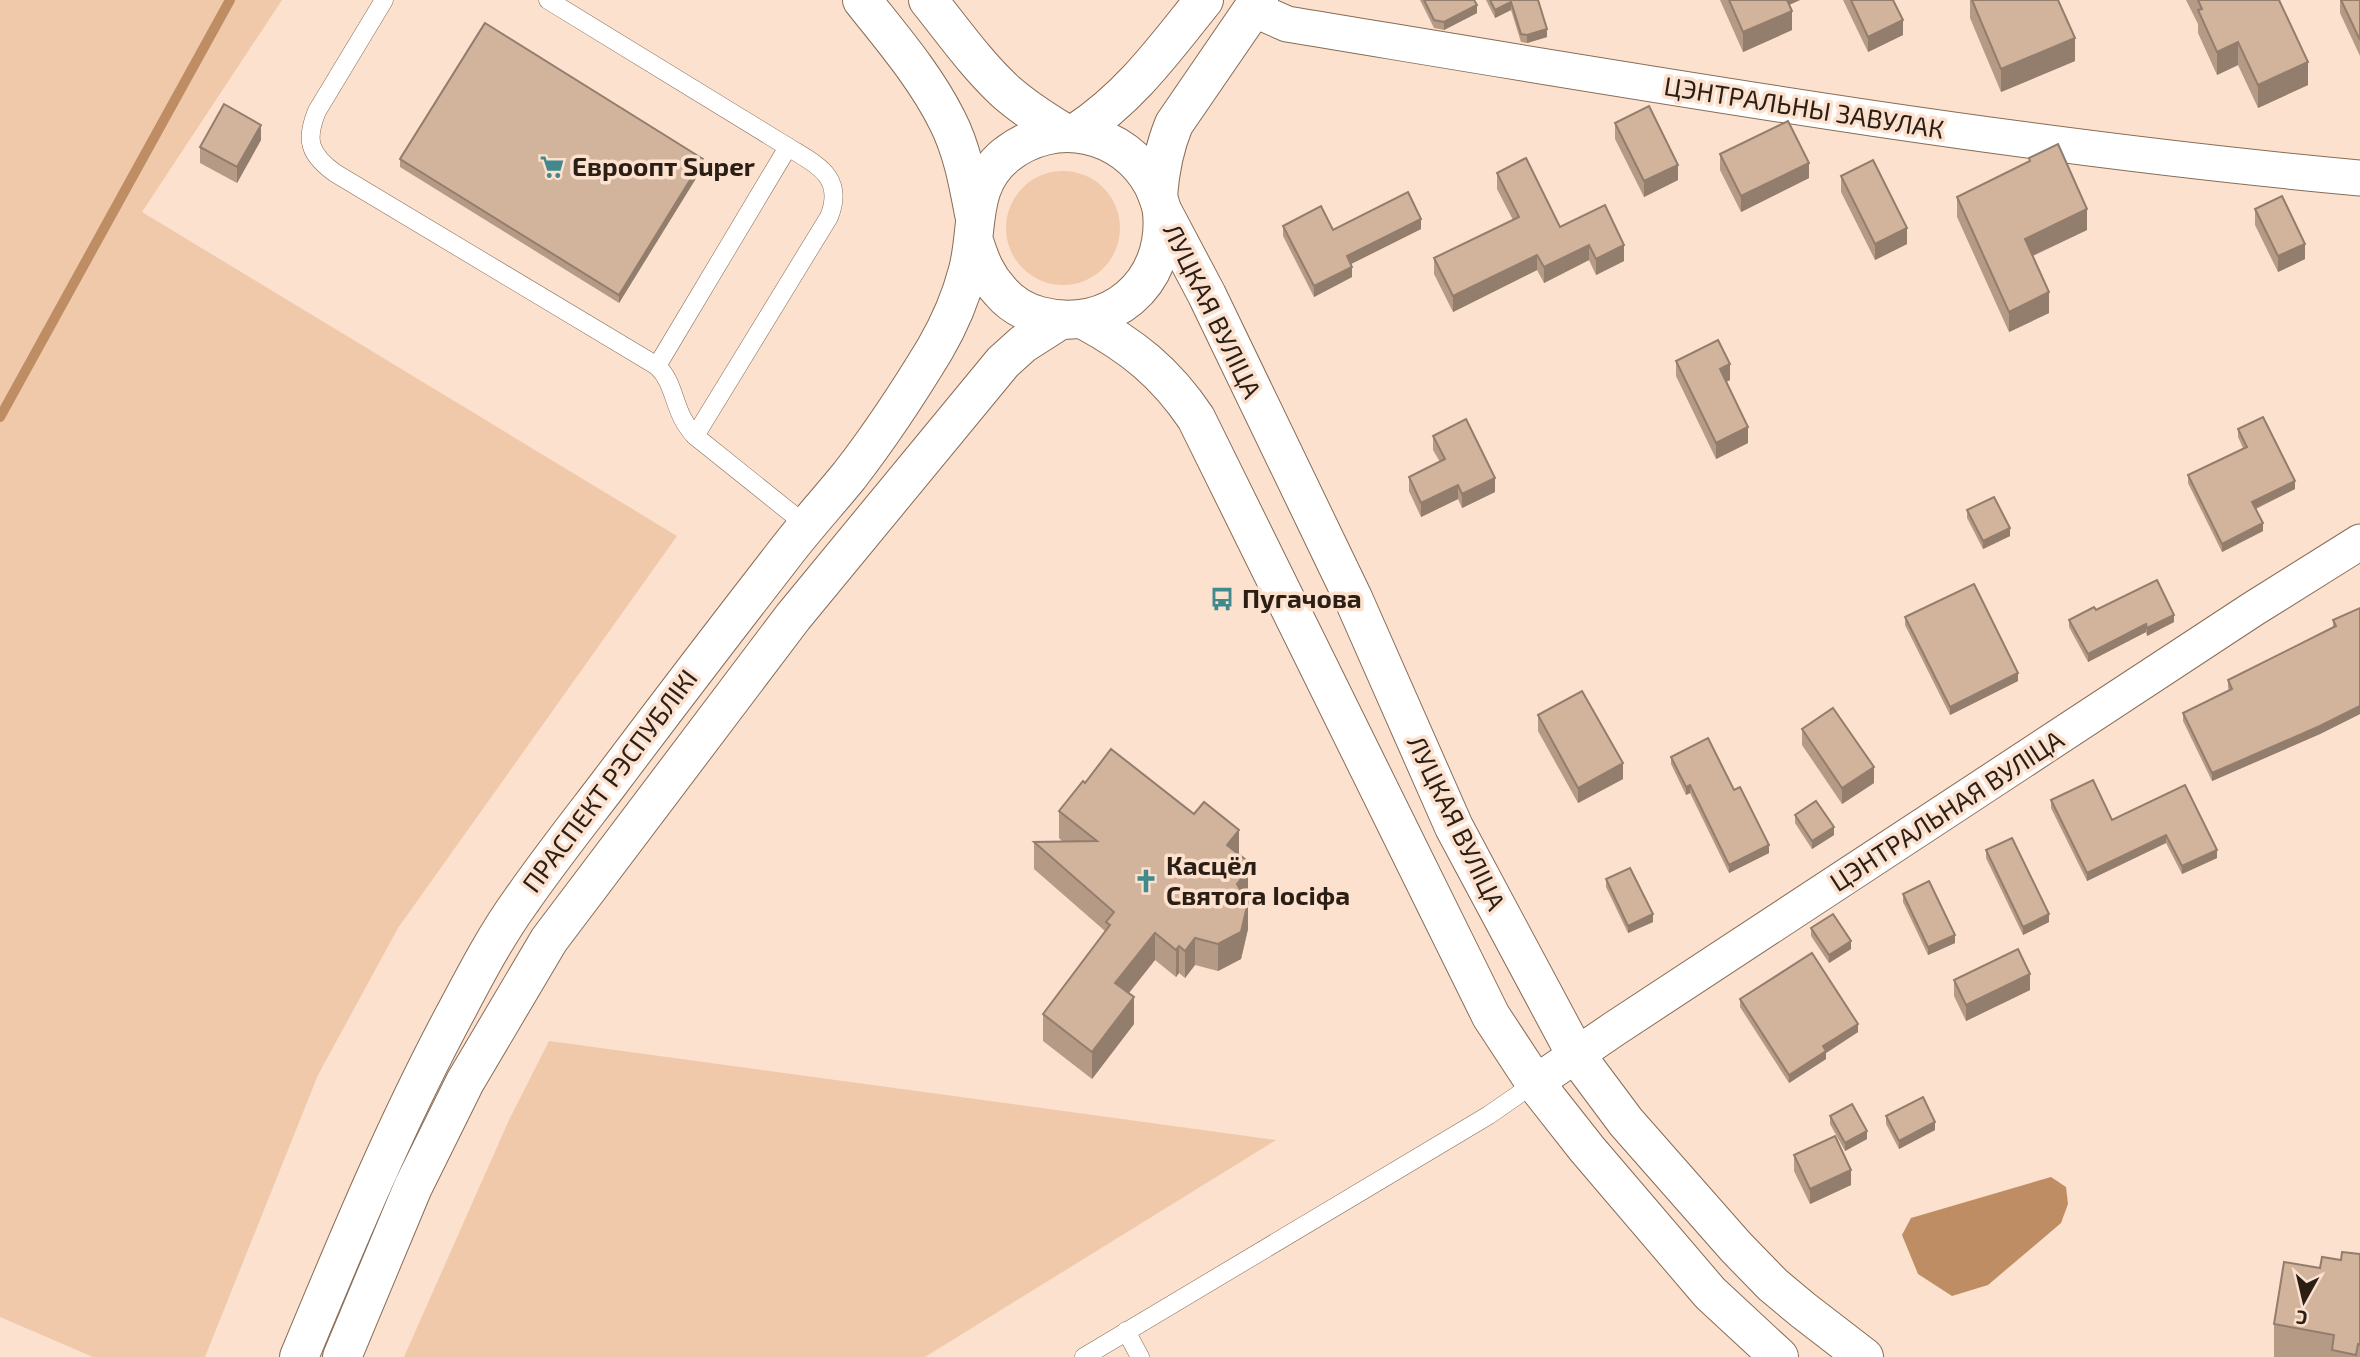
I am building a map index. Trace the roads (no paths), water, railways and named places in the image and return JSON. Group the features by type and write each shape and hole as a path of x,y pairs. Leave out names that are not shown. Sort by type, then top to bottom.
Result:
{"main road":[{"path":"862,0 910,62 947,120 959,149 984,270 1003,295 1028,312 1071,321"},
{"path":"928,0 982,67 1007,92 1035,115 1070,132 1103,138 1127,152 1146,172 1160,203"},
{"path":"1070,132 1111,108 1128,92 1204,0"},
{"name":"ПРАСПЕКТ РЭСПУБЛІКІ","path":"342,1357 412,1187 465,1082 549,940 793,617 1003,362 1023,344 1071,321 1112,311 1136,293 1154,268 1162,240 1161,167 1166,144 1174,124 1256,4"},
{"name":"ПРАСПЕКТ РЭСПУБЛІКІ","path":"299,1357 349,1237 432,1056 510,916 806,525 876,440 936,348 959,297 984,183 1004,157 1031,140 1070,132"},
{"name":"ЛУЦКАЯ ВУЛІЦА","path":"1160,203 1353,598 1454,827 1576,1055 1626,1122 1736,1247 1783,1293 1864,1357"},
{"name":"ЛУЦКАЯ ВУЛІЦА","path":"1071,321 1127,344 1168,381 1196,418 1491,1016 1535,1083 1587,1149 1710,1293 1779,1357"}],"street":[{"name":"ЦЭНТРАЛЬНЫ ЗАВУЛАК","path":"1256,4 1287,24 1760,103 1927,128 2253,168 2360,178"},
{"name":"ЦЭНТРАЛЬНАЯ ВУЛІЦА","path":"1535,1083 2242,616 2360,542"}],"lane":[{"path":"384,0 317,111 311,126 310,141 314,155 335,173 657,366 668,380 681,419 695,436 806,525"},
{"path":"548,0 788,147 826,173 832,183 833,207 829,217 695,436"},
{"path":"657,366 788,147"},
{"path":"1084,1357 1479,1121 1535,1083"},
{"path":"1126,1331 1140,1357"}],"waterway":[{"path":"0,417 230,0"}],"place":[{"name":"Евроопт Super","path":"552,167"},
{"name":"Пугачова","path":"1222,599"},
{"name":"Касцёл Святога Іосіфа","path":"1146,881"}]}
